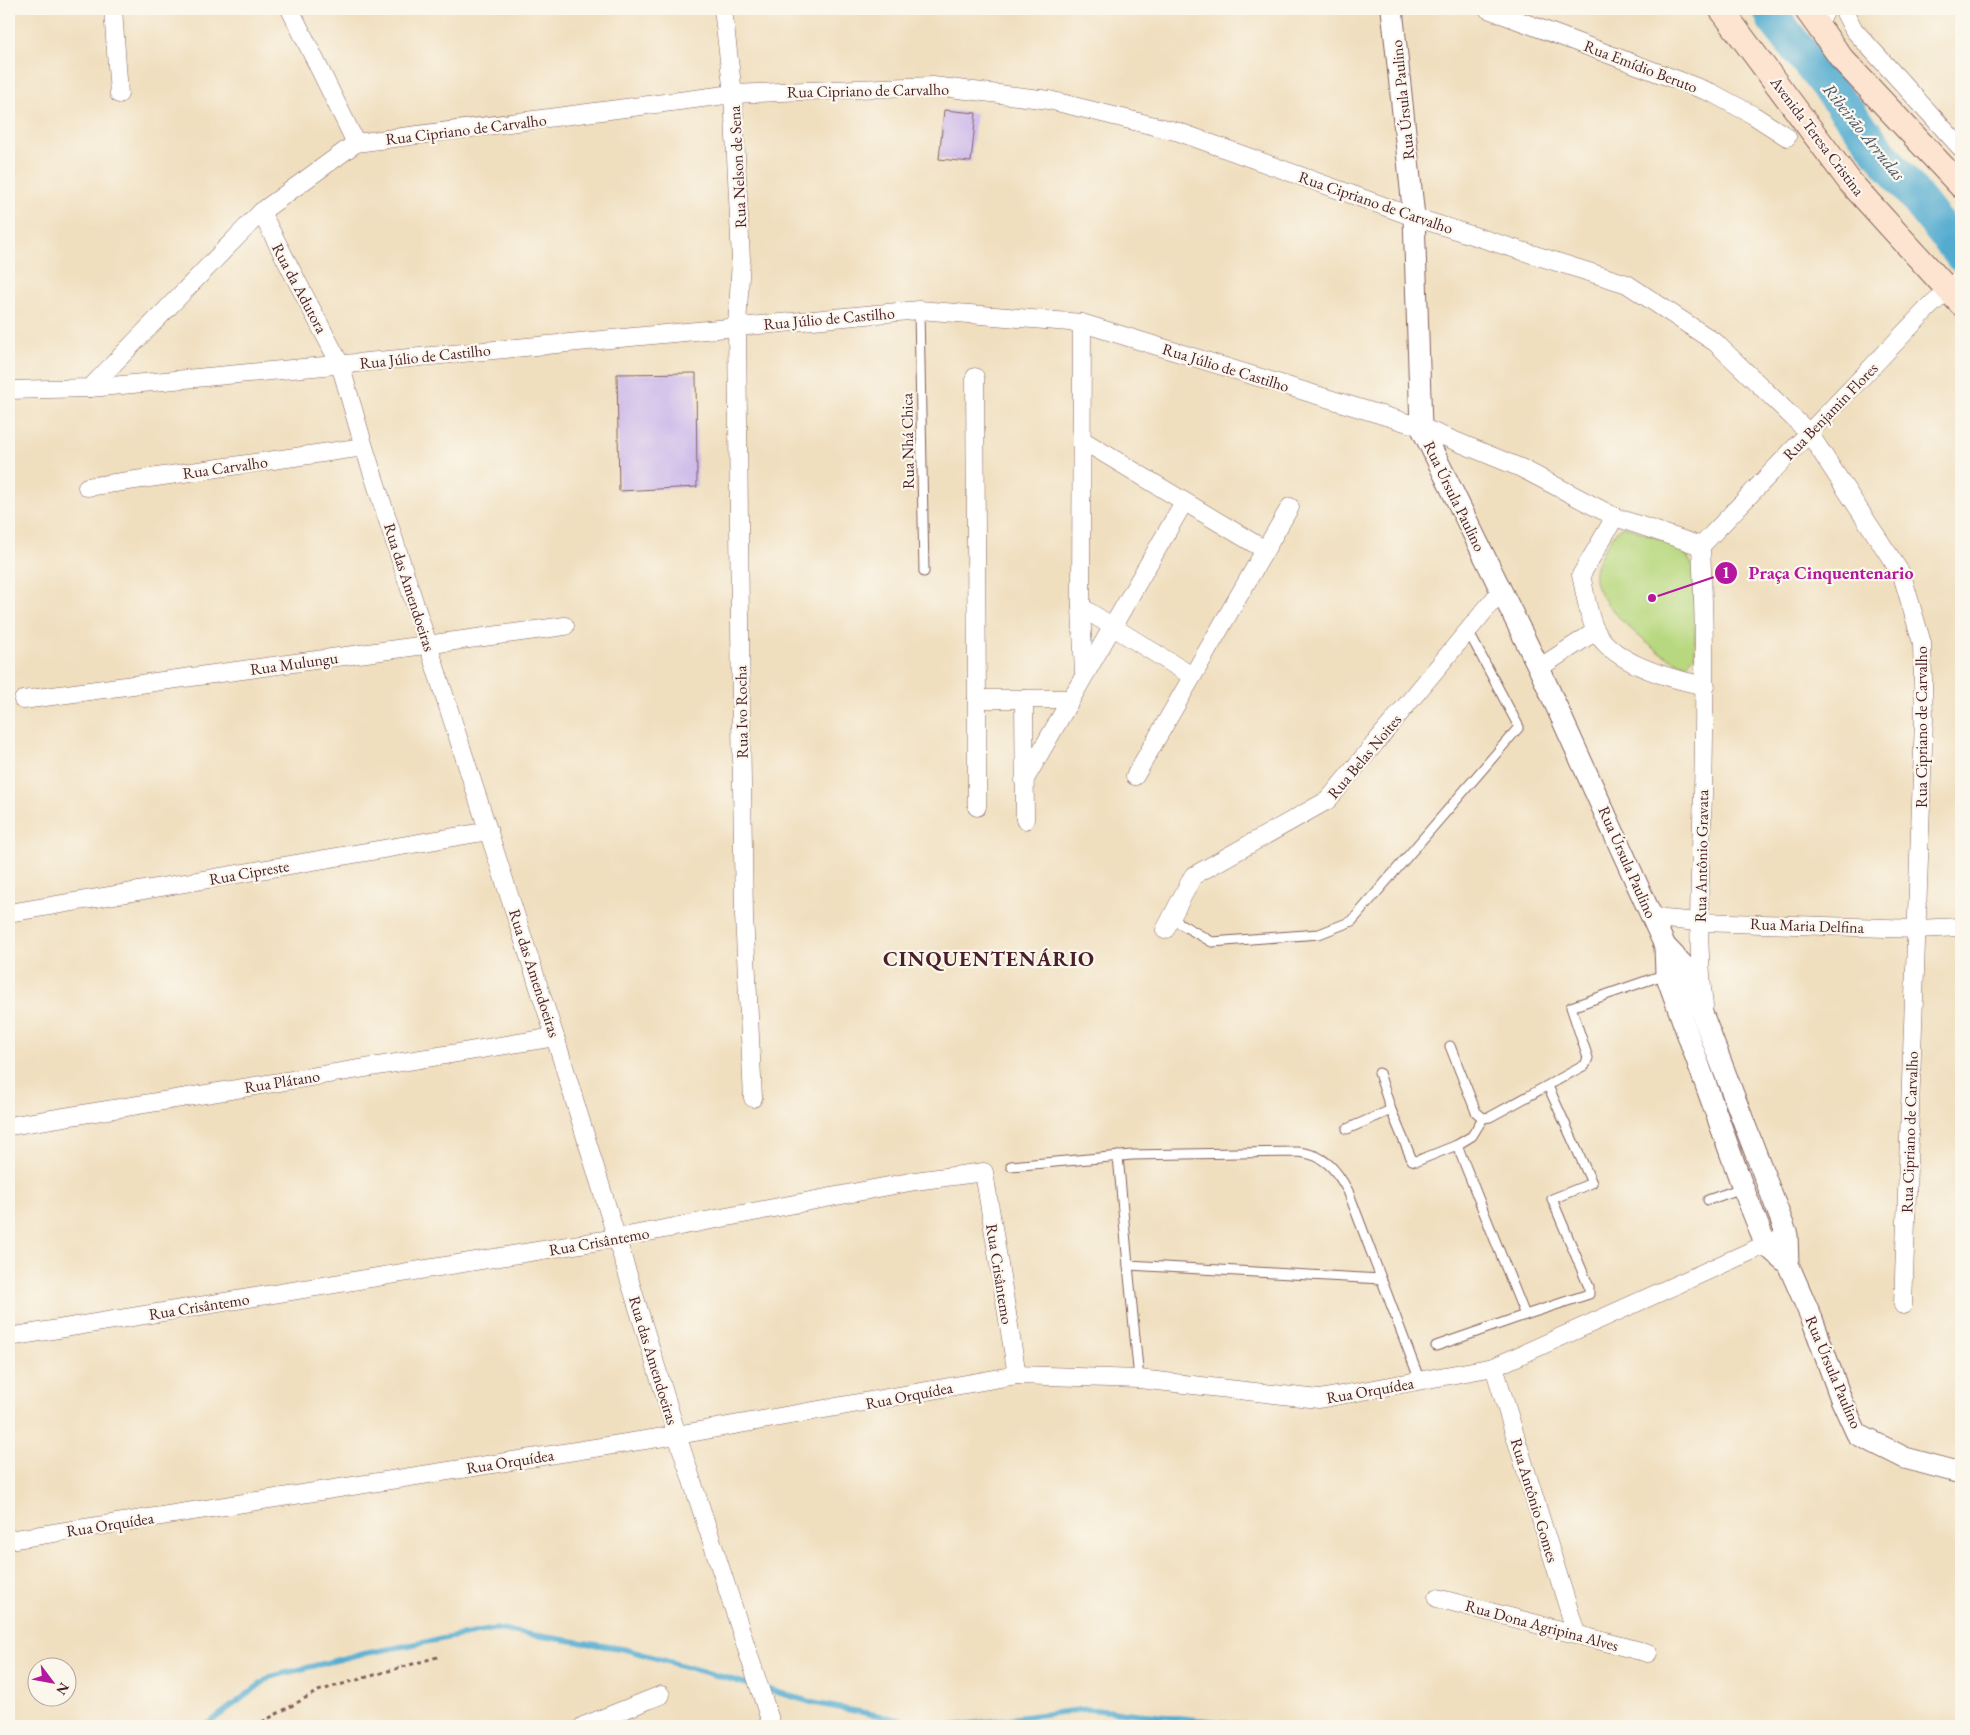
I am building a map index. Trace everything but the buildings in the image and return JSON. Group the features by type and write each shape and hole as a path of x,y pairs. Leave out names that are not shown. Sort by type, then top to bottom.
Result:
{"main road":[{"name":"Avenida Teresa Cristina","path":"1721,9 1850,182 1958,287"},
{"path":"1817,14 1842,59 1961,186"}],"street":[{"path":"113,9 119,94"},
{"path":"290,9 356,143"},
{"name":"Rua Nelson de Sena","path":"723,9 733,94 741,260 737,326"},
{"name":"Rua Úrsula Paulino","path":"1392,9 1414,217 1421,426 1500,592 1539,668 1653,918 1675,970 1743,1188 1766,1245 1788,1264"},
{"name":"Rua Emídio Beruto","path":"1488,9 1712,93 1753,115 1787,137"},
{"path":"1843,9 1854,30 1961,148"},
{"name":"Rua Cipriano de Carvalho","path":"90,388 261,212 356,143 733,94 933,86 1049,100 1179,132 1414,217 1627,284 1716,343 1809,433 1902,575 1922,643 1924,719 1903,1305"},
{"path":"1892,112 1912,94"},
{"path":"1908,129 1924,108"},
{"name":"Rua da Adutora","path":"261,212 340,364"},
{"name":"Rua Benjamin Flores","path":"1701,546 1809,433 1958,287"},
{"name":"Rua Júlio de Castilho","path":"9,390 90,388 919,310 1082,323 1421,426 1521,468 1615,517 1701,546"},
{"path":"1082,323 1081,607 1084,674"},
{"name":"Rua Ivo Rocha","path":"737,326 744,906 753,1098"},
{"name":"Rua das Amendoeiras","path":"340,364 364,447 430,645 555,1037 677,1435 772,1726"},
{"path":"975,377 977,807"},
{"path":"1082,440 1264,550"},
{"name":"Rua Carvalho","path":"87,487 364,447"},
{"path":"1024,781 1111,626 1184,502"},
{"path":"1135,776 1290,507"},
{"path":"1615,517 1581,575 1596,631 1620,656 1674,679 1706,686"},
{"name":"Rua Antônio Gravata","path":"1701,546 1706,686 1699,922 1700,974 1707,1026"},
{"name":"Rua Belas Noites","path":"1169,925 1193,876 1328,800 1500,592"},
{"path":"1081,607 1192,676"},
{"name":"Rua Mulungu","path":"23,700 565,626"},
{"path":"1539,668 1596,631"},
{"path":"977,699 1070,699"},
{"path":"1024,699 1025,820"},
{"name":"Rua Cipreste","path":"9,913 489,831"},
{"name":"Rua Maria Delfina","path":"1653,918 1699,922 1916,929 1961,927"},
{"name":"Rua Úrsula Paulino","path":"1675,970 1707,1026 1787,1235 1788,1264 1812,1319 1841,1398 1857,1434 1905,1458 1961,1473"},
{"name":"Rua Plátano","path":"9,1126 555,1037"},
{"name":"Rua Crisântemo","path":"9,1337 617,1238 915,1180 984,1172 1017,1375"},
{"name":"Rua Orquídea","path":"9,1540 677,1435 1017,1375 1139,1379 1319,1400 1494,1367 1787,1235"},
{"name":"Rua Antônio Gomes","path":"1494,1367 1576,1633"},
{"name":"Rua Dona Agripina Alves","path":"1437,1598 1648,1653"},
{"path":"583,1726 660,1695"}],"lane":[{"name":"Rua Nhá Chica","path":"919,310 924,572"},
{"path":"1169,925 1212,942 1319,934 1352,921 1519,727 1468,631"},
{"path":"1482,1118 1490,1117 1583,1067 1587,1062 1571,1007 1675,970"},
{"path":"1450,1046 1476,1112 1482,1118"},
{"path":"1379,1073 1391,1110 1412,1160 1417,1161 1457,1145 1472,1136 1482,1118"},
{"path":"1436,1346 1589,1294 1589,1287 1552,1200 1592,1183 1548,1086"},
{"path":"1346,1129 1391,1110"},
{"path":"1457,1145 1526,1315"},
{"path":"1011,1166 1118,1156 1298,1152 1317,1156 1334,1168 1342,1180 1420,1381"},
{"path":"1118,1156 1139,1379"},
{"path":"1708,1200 1743,1188"},
{"path":"1128,1265 1381,1279"}],"path":[{"path":"255,1726 318,1691 442,1656"}],"green space":[{"path":"1624,526 1677,545 1687,556 1695,571 1695,656 1687,664 1676,661 1648,644 1620,618 1599,592 1595,581 1596,567 1618,529"}],"waterway":[{"name":"Ribeirão Arrudas","path":"1770,9 1774,19 1961,254"},
{"path":"205,1726 270,1677 357,1655 495,1629 624,1649 754,1686"},
{"path":"763,1688 814,1703 933,1726"},
{"path":"951,1726 1086,1709 1263,1726"}],"place":[{"name":"Praça Cinquentenario","path":"1652,598"}],"district":[{"name":"CINQUENTENÁRIO","path":"989,959"}]}
